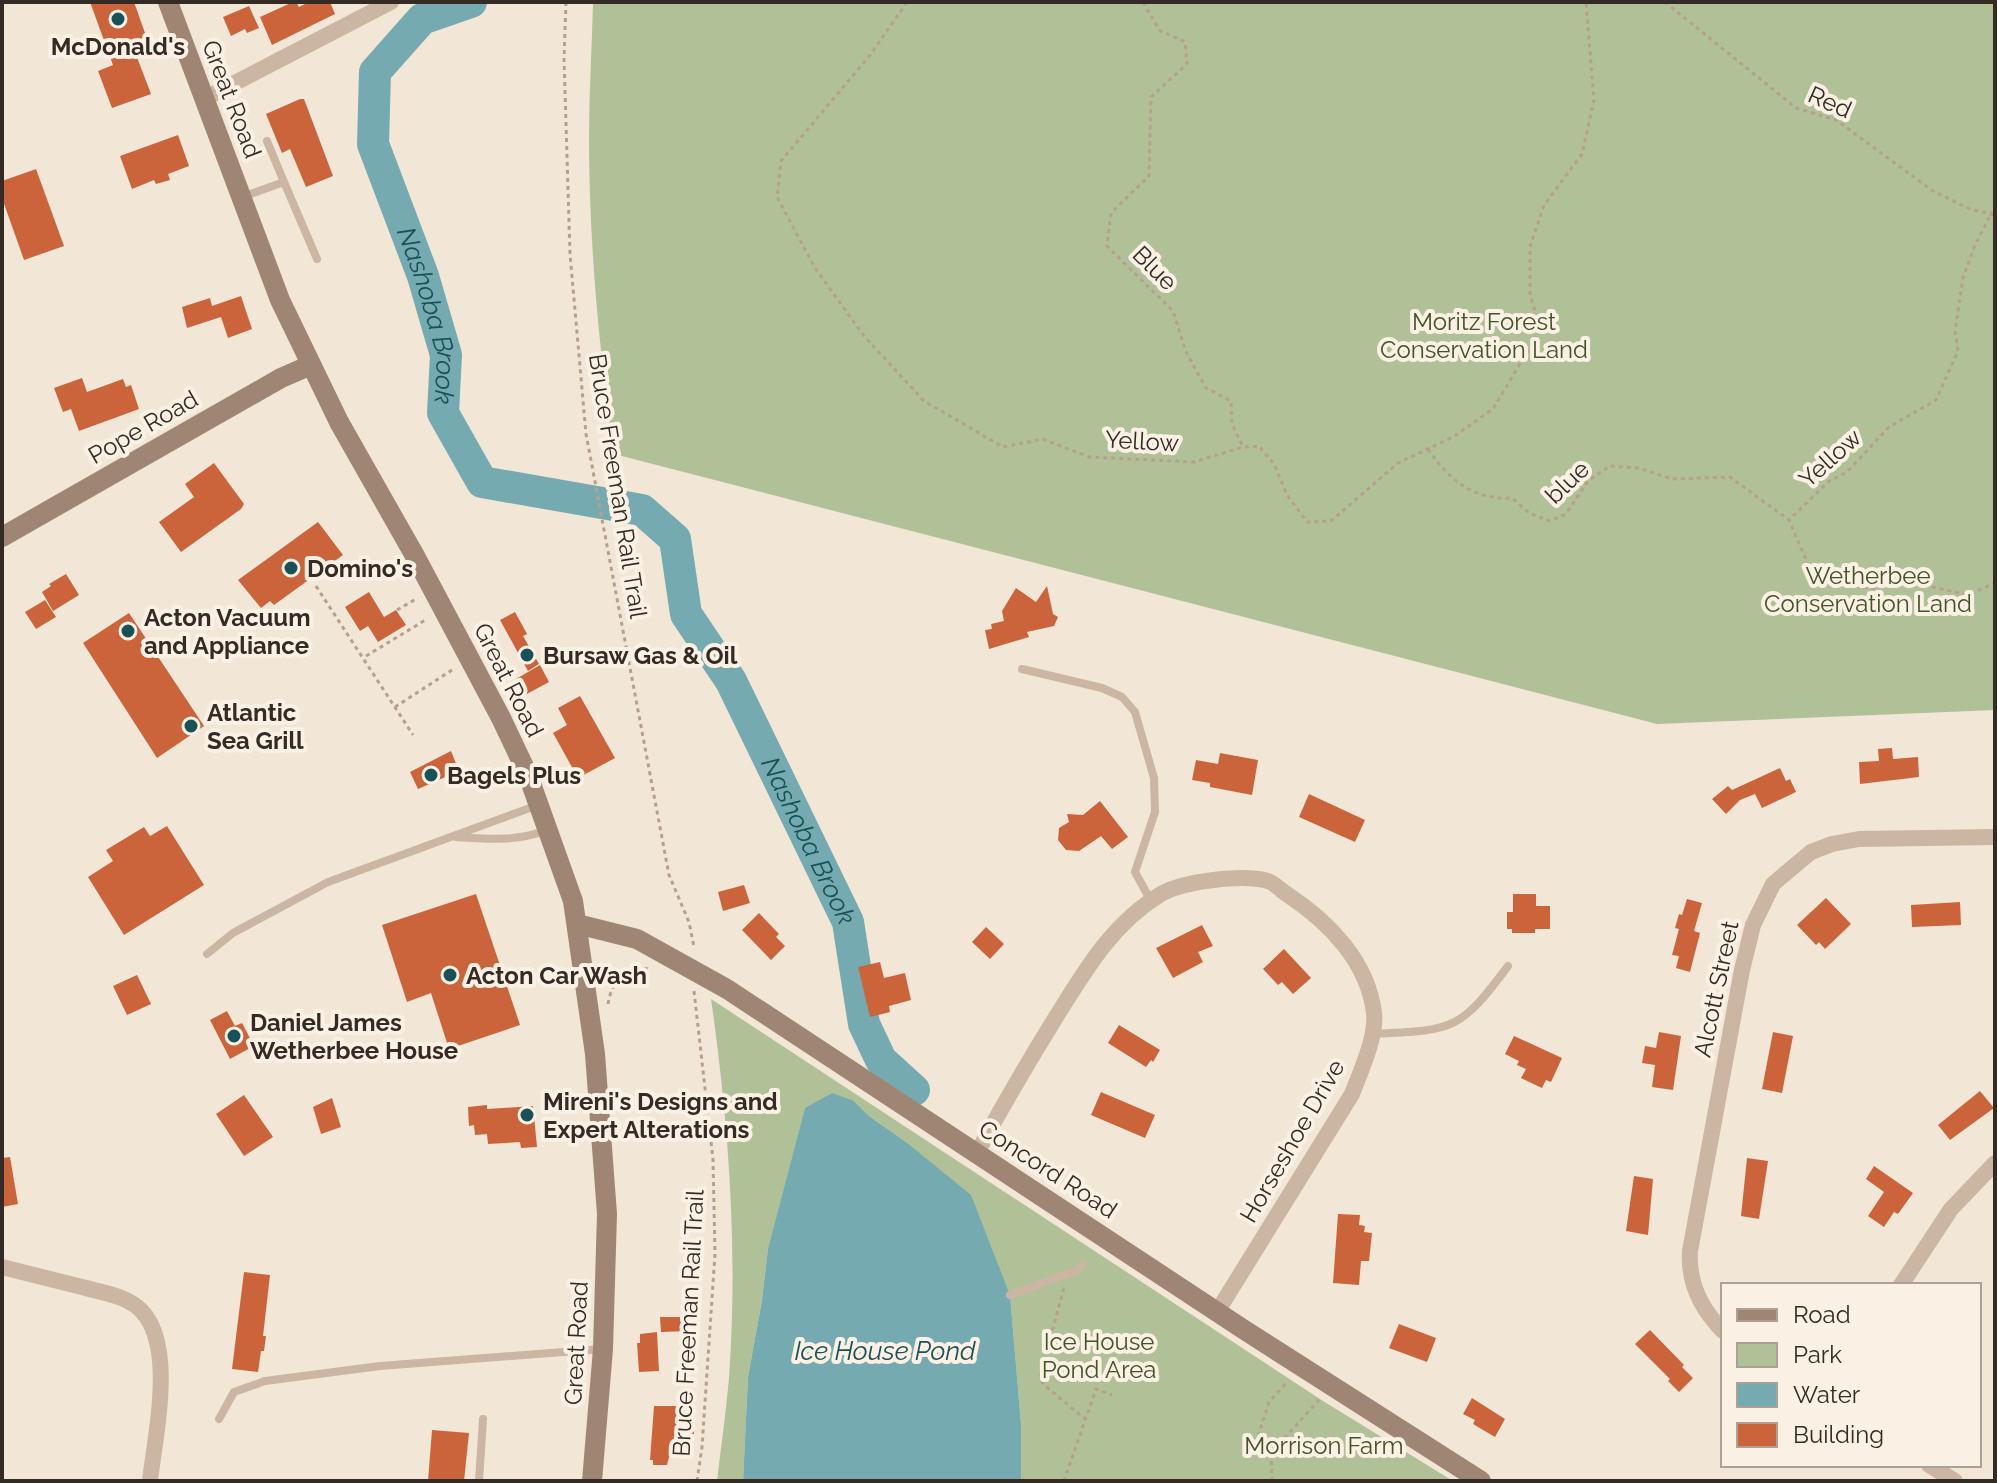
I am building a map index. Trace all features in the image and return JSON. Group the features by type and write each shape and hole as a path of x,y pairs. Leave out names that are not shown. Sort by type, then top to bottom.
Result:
{"main road":[{"name":"Great Road","path":"168,2 280,300 339,422 501,718 538,804 573,901 595,1054 607,1214 603,1349 592,1481"},
{"name":"Pope Road","path":"2,537 281,378 311,365"},
{"name":"Concord Road","path":"577,924 637,939 696,970 1481,1481"}],"street":[{"path":"204,99 391,2"},
{"name":"Alcott Street","path":"1721,1329 1707,1313 1697,1294 1690,1271 1690,1251 1742,970 1760,906 1781,877 1811,852 1832,844 1859,839 1995,837"},
{"name":"Horseshoe Drive","path":"977,1153 1020,1075 1094,955 1119,926 1164,893 1211,878 1268,881 1312,911 1348,949 1366,979 1375,1016 1366,1060 1352,1094 1217,1312"},
{"path":"1902,1283 1951,1209 1991,1172"},
{"path":"2,1267 121,1298 134,1304 150,1319 158,1341 161,1374 150,1481"},
{"path":"1932,1467 1955,1481"}],"lane":[{"path":"267,141 317,259"},
{"path":"241,198 284,182"},
{"path":"1022,669 1102,688 1122,697 1135,712 1154,778 1155,812 1135,872 1152,902"},
{"path":"207,954 233,933 328,882 538,804"},
{"path":"455,837 498,840 532,836 547,830"},
{"path":"1371,1034 1432,1031 1453,1024 1471,1013 1508,966"},
{"path":"1010,1295 1069,1274 1083,1264"},
{"path":"219,1419 234,1392 265,1381 380,1366 603,1349"},
{"path":"479,1481 483,1419"}],"path":[{"name":"Bruce Freeman Rail Trail","path":"566,2 564,58 574,314 586,434 669,875"},
{"name":"Yellow","path":"907,2 871,54 781,161 777,197 815,268 864,336 924,401 1003,447 1043,439 1089,457 1194,462 1243,447"},
{"name":"Blue","path":"1143,2 1159,30 1185,42 1187,64 1151,97 1149,176 1111,213 1107,246 1173,311 1186,352 1206,388 1231,401 1232,424 1243,447"},
{"path":"1243,447 1259,446 1274,464 1287,495 1307,522 1331,521 1398,463 1453,437 1493,409 1541,329 1530,295 1530,247 1544,205 1582,154 1594,100 1586,2"},
{"name":"Red","path":"1665,2 1796,108 1836,120 1933,191 1970,209 1993,215"},
{"path":"1993,215 1995,206"},
{"name":"Yellow","path":"1993,215 1975,245 1963,278 1955,331 1958,351 1936,400 1889,427 1847,472 1828,482 1789,520 1810,569 1848,586 1874,588 1892,578 1968,595 1995,583"},
{"name":"blue","path":"1428,449 1443,471 1467,488 1491,499 1512,498 1529,513 1550,521 1566,514 1588,481 1610,466 1638,468 1672,479 1730,477 1789,520"},
{"path":"316,586 413,735"},
{"path":"397,610 416,599"},
{"path":"365,657 427,619"},
{"path":"395,707 455,668"},
{"path":"610,1013 608,1003 612,985 623,973 638,968 661,971"},
{"name":"Bruce Freeman Rail Trail","path":"696,1025 713,1159 715,1254 697,1481"},
{"path":"1069,1274 1040,1375 1043,1384 1086,1420"},
{"path":"1271,1453 1266,1452 1257,1439 1269,1402 1293,1374"},
{"path":"1064,1481 1096,1389 1112,1395"},
{"path":"1272,1481 1271,1453 1324,1393"}],"green space":[{"name":"Moritz Forest Conservation Land","path":"593,2 1995,2 1995,710 1657,724 614,454 599,336 589,177"},
{"name":"Ice House Pond Area","path":"711,999 1323,1401 1453,1481 1021,1481 1021,1424 1010,1296 906,1142 869,1116 854,1101 805,1109 768,1248 748,1377 743,1481 717,1481 729,1378 733,1283 727,1141"}],"water":[{"name":"Ice House Pond","path":"832,1093 854,1101 971,1195 1010,1295 1021,1424 1021,1481 743,1481 748,1377 768,1248 805,1108"}],"building":[{"path":"90,2 134,2 150,47 135,52 151,94 112,108 98,71 113,65"},
{"path":"293,2 299,7 309,2 330,2 335,14 272,45 260,17"},
{"path":"249,6 259,28 247,33 245,29 231,36 223,17"},
{"path":"304,99 333,176 306,187 290,149 282,153 266,114"},
{"path":"178,135 189,166 168,174 170,180 156,184 154,180 132,189 120,156"},
{"path":"36,169 64,246 24,260 2,198 2,181"},
{"path":"241,296 252,329 228,338 221,317 187,328 182,307 210,298 212,306"},
{"path":"82,378 87,392 123,379 126,387 131,385 139,409 79,431 71,409 63,412 54,388"},
{"path":"214,463 244,504 181,552 159,522 194,497 185,484"},
{"name":"Domino's","path":"318,522 343,555 274,605 270,601 261,608 238,580"},
{"path":"66,574 79,595 53,611 42,592"},
{"path":"1047,586 1053,614 1058,617 1054,626 1027,632 1029,637 989,649 985,630 992,629 991,624 1004,621 1002,611 1016,588 1036,602"},
{"path":"369,592 384,617 396,610 406,625 378,642 368,626 360,631 345,607"},
{"path":"45,600 56,617 36,629 25,612"},
{"path":"515,612 527,634 523,636 539,664 528,671 500,620"},
{"path":"129,613 204,726 157,758 83,643"},
{"path":"540,665 549,682 525,695 516,679"},
{"path":"580,696 615,758 578,778 553,733 567,725 558,708"},
{"path":"1892,748 1893,759 1918,757 1919,777 1860,784 1859,762 1879,761 1878,749"},
{"name":"Bagels Plus","path":"451,751 459,771 418,789 410,772"},
{"path":"1220,753 1258,760 1252,795 1210,787 1210,783 1192,780 1196,760 1218,764"},
{"path":"1780,768 1796,792 1762,808 1755,794 1740,800 1726,814 1712,799 1728,786 1732,790"},
{"path":"1309,794 1365,820 1355,842 1299,817"},
{"path":"1100,801 1128,837 1112,849 1101,836 1079,851 1066,850 1058,840 1059,828 1069,822 1067,814 1083,815"},
{"path":"167,826 204,885 124,935 88,877 113,861 106,850 144,827 150,836"},
{"path":"744,885 750,903 723,911 718,892"},
{"path":"476,894 520,1025 449,1049 431,993 407,1002 382,925"},
{"path":"1513,894 1536,894 1536,906 1550,906 1550,929 1535,929 1535,933 1512,933 1512,929 1507,929 1507,912 1513,912"},
{"path":"1826,898 1851,924 1825,949 1819,942 1816,945 1797,925"},
{"path":"1687,899 1702,903 1694,931 1700,933 1690,972 1676,968 1679,956 1672,955 1679,929 1675,928"},
{"path":"1960,902 1961,925 1912,927 1911,905"},
{"path":"759,913 779,934 776,937 785,946 771,960 742,930"},
{"path":"1202,925 1213,946 1198,952 1203,962 1173,978 1156,948"},
{"path":"986,927 1004,944 990,959 972,942"},
{"path":"1284,949 1311,978 1293,994 1282,982 1278,985 1263,969"},
{"path":"880,962 884,978 905,973 911,1000 889,1006 890,1012 870,1017 858,967"},
{"path":"137,975 151,1004 127,1015 113,986"},
{"name":"Daniel James Wetherbee House","path":"227,1011 235,1026 242,1023 254,1046 230,1059 210,1020"},
{"path":"1119,1025 1160,1050 1153,1062 1151,1060 1146,1067 1108,1043"},
{"path":"1659,1032 1681,1036 1673,1090 1652,1087 1655,1065 1642,1063 1645,1046 1656,1048"},
{"path":"1773,1032 1793,1036 1782,1093 1762,1089"},
{"path":"1514,1036 1562,1058 1551,1082 1546,1080 1542,1088 1521,1078 1526,1069 1517,1065 1519,1061 1505,1054"},
{"path":"1980,1091 1994,1108 1950,1140 1938,1125"},
{"path":"1101,1092 1155,1115 1145,1138 1091,1115"},
{"path":"244,1095 273,1137 244,1156 216,1114"},
{"path":"332,1098 341,1127 321,1134 313,1107"},
{"path":"487,1105 487,1109 533,1106 537,1147 521,1148 520,1142 488,1144 487,1134 475,1135 474,1125 469,1126 468,1107"},
{"path":"10,1157 18,1204 2,1207 2,1158"},
{"path":"1747,1158 1768,1161 1759,1219 1741,1216"},
{"path":"1874,1166 1913,1193 1884,1227 1868,1216 1884,1192 1866,1179"},
{"path":"1634,1176 1653,1179 1648,1235 1626,1231"},
{"path":"1338,1214 1360,1215 1359,1225 1365,1226 1364,1232 1372,1233 1369,1261 1361,1261 1359,1285 1333,1283"},
{"path":"244,1272 270,1275 263,1336 266,1336 258,1372 232,1369"},
{"path":"660,1317 690,1317 690,1331 661,1332"},
{"path":"1399,1324 1436,1338 1427,1362 1389,1348"},
{"path":"1650,1330 1693,1378 1679,1392 1635,1344"},
{"path":"657,1332 659,1371 639,1372 637,1343 640,1343 640,1334"},
{"path":"1472,1398 1505,1419 1495,1437 1463,1414"},
{"path":"654,1406 685,1406 685,1419 694,1419 694,1434 682,1433 682,1437 675,1437 674,1453 670,1453 667,1465 653,1465 653,1460 650,1460"},
{"path":"432,1430 469,1433 464,1481 428,1481"}],"waterway":[{"name":"Nashoba Brook","path":"471,2 422,19 375,72 373,144 423,276 446,355 443,413 482,482 642,510 675,539 686,614 731,681 848,922 864,1024 881,1060 914,1090"}],"place":[{"name":"McDonald's","path":"118,19"},
{"name":"Domino's","path":"291,568"},
{"name":"Acton Vacuum and Appliance","path":"128,631"},
{"name":"Bursaw Gas & Oil","path":"527,655"},
{"name":"Atlantic Sea Grill","path":"191,726"},
{"name":"Bagels Plus","path":"431,775"},
{"name":"Acton Car Wash","path":"450,975"},
{"name":"Daniel James Wetherbee House","path":"234,1036"},
{"name":"Mireni's Designs and Expert Alterations","path":"527,1115"}],"park label":[{"name":"Wetherbee Conservation Land","path":"1868,589"},
{"name":"Morrison Farm","path":"1324,1445"}]}
